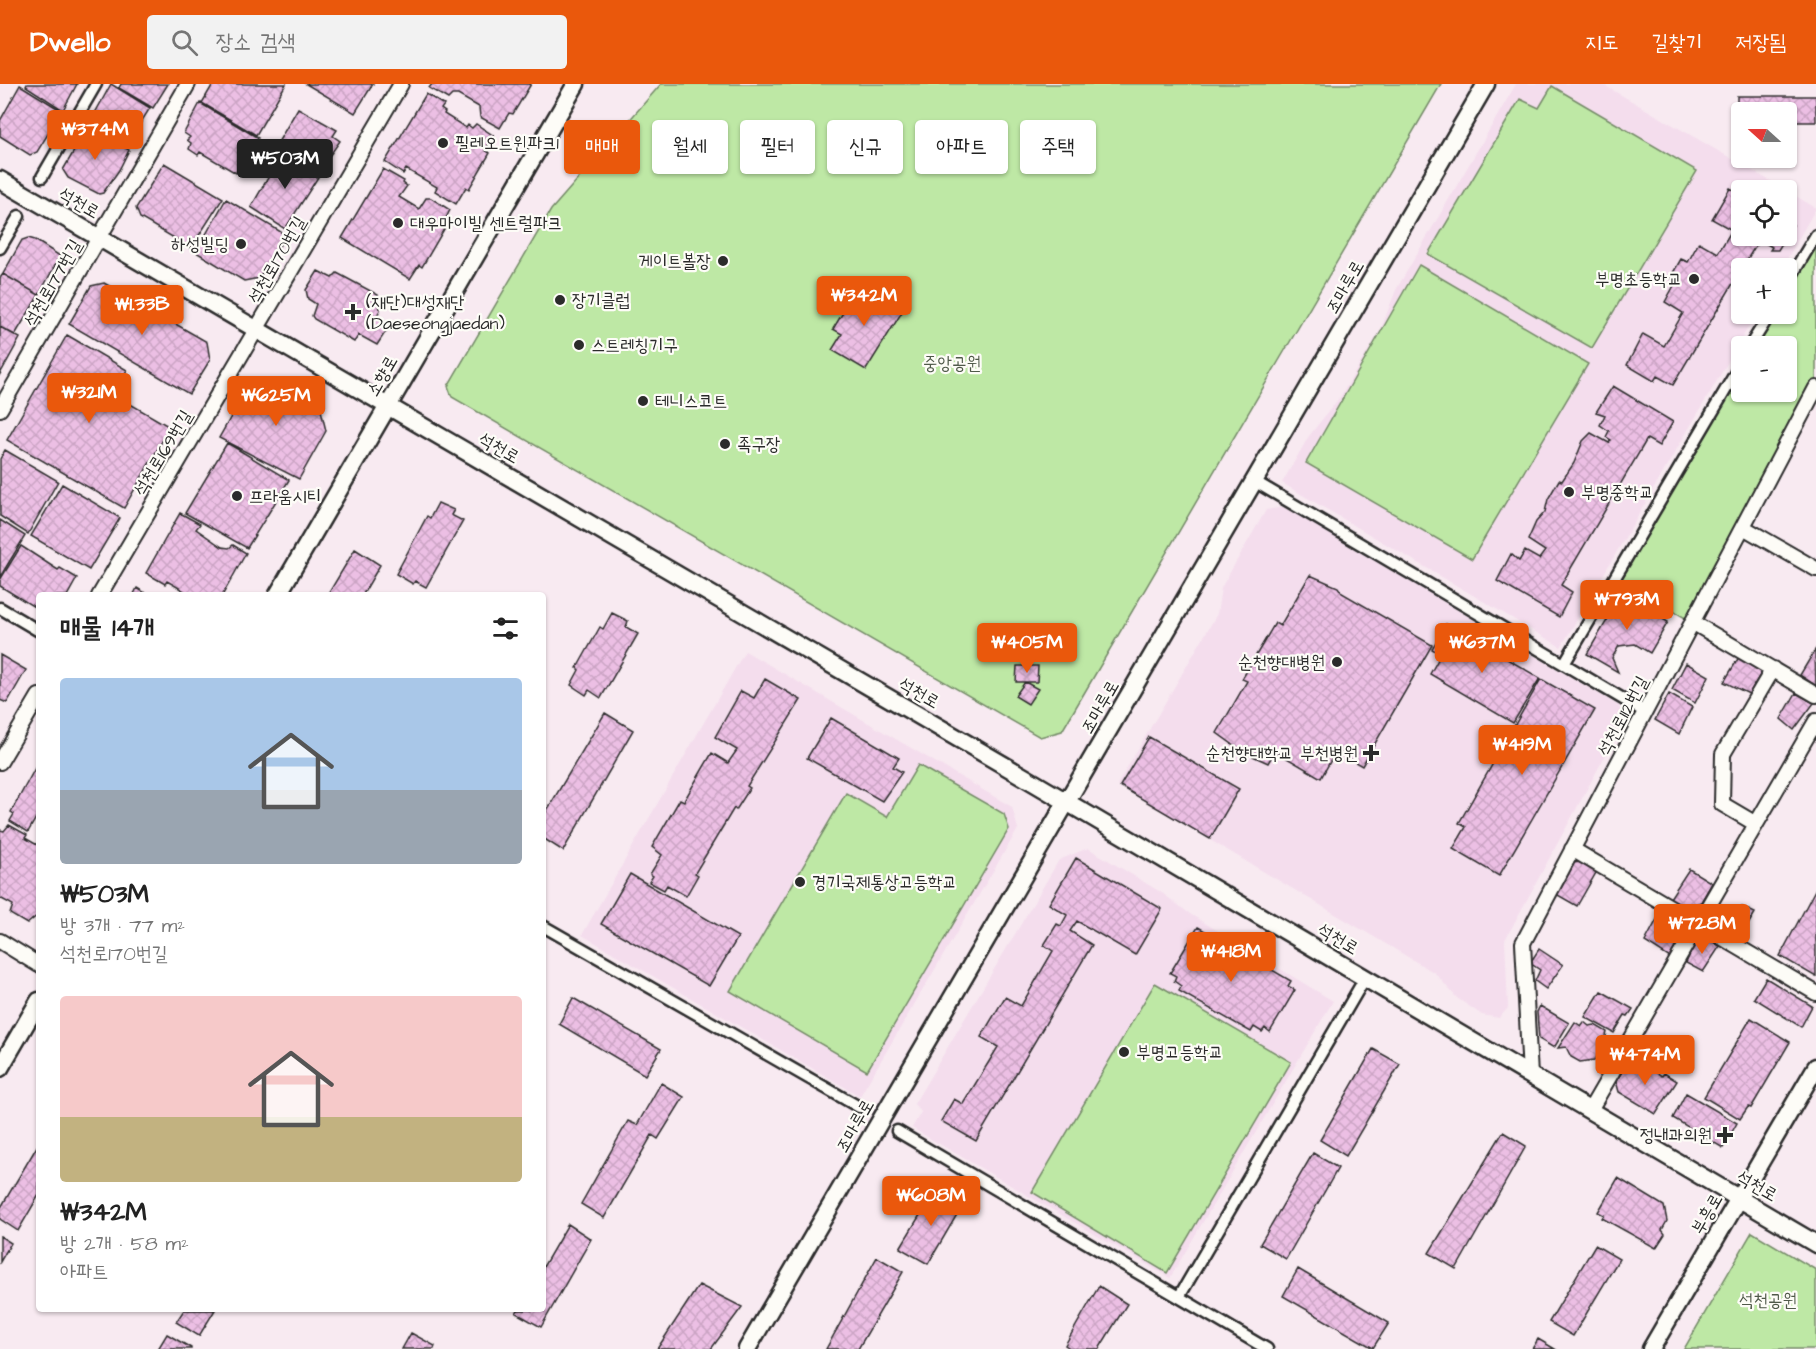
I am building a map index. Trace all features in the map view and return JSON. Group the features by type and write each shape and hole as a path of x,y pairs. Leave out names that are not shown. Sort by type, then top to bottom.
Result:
{"street":[{"path":"42,177 96,84"},
{"name":"석천로177번길","path":"0,409 188,84"},
{"name":"석천로170번길","path":"257,329 401,84"},
{"name":"소향로","path":"279,592 576,84"},
{"name":"조마루로","path":"747,1349 1486,84"},
{"name":"석천로","path":"0,180 1068,802 1816,1244"},
{"path":"0,248 19,216"},
{"path":"1797,267 1816,235"},
{"name":"석천로169번길","path":"101,592 257,329"},
{"path":"1564,664 1731,381"},
{"name":"석천로112번길","path":"1530,1075 1523,943 1816,388"},
{"path":"1254,481 1645,712"},
{"path":"1743,527 1815,566"},
{"path":"0,608 36,629"},
{"path":"1692,622 1816,694"},
{"path":"1756,824 1722,804 1724,753 1773,669"},
{"path":"0,762 36,701"},
{"path":"1590,1110 1816,721"},
{"path":"1572,849 1816,993"},
{"path":"546,928 859,1107"},
{"path":"0,941 36,962"},
{"path":"1179,1297 1365,978"},
{"path":"0,1068 36,1006"},
{"name":"부흥로","path":"1651,1349 1816,1069"},
{"path":"897,1131 1267,1349"}],"shaded area":[{"path":"1516,84 1602,84 1731,158 1731,168 1748,168 1769,180 1731,180 1731,246 1794,246 1788,258 1731,258 1731,324 1750,324 1743,336 1731,336 1731,357 1561,647 1282,483 1309,436 1340,397 1380,331 1396,290"},
{"path":"1797,197 1816,208 1797,242"},
{"name":"순천향대학교 부천병원","path":"1284,507 1619,706 1624,721 1505,940 1508,1008 1499,1018 1482,1015 1457,998 1435,973 1117,785 1217,614 1221,588 1266,510"},
{"name":"경기국제통상고등학교","path":"745,651 1012,807 1018,829 860,1096 582,935"},
{"name":"부명고등학교","path":"1088,848 1162,893 1190,914 1333,1001 1170,1278 912,1128 921,1112 914,1104 1059,860"}],"green space":[{"name":"중앙공원","path":"661,84 1441,84 1062,731 1040,737 452,397 448,386 551,210 582,174 640,174 640,120 630,120"},
{"path":"1552,86 1697,171 1592,348 1428,254 1520,99 1539,108"},
{"path":"1816,235 1816,387 1692,622 1615,577 1731,379 1731,402 1797,402 1797,336 1756,336 1764,324 1797,324 1797,268"},
{"path":"1419,265 1588,364 1472,559 1306,463"},
{"path":"918,765 1004,814 1009,829 867,1071 730,991 846,793 887,817"},
{"path":"1155,983 1291,1062 1167,1273 1032,1192"},
{"name":"석천공원","path":"1752,1232 1816,1270 1816,1349 1684,1349"}],"building":[{"path":"27,84 77,84 63,110 26,86"},
{"path":"111,84 150,108 126,146 89,124"},
{"path":"121,84 168,84 153,108 119,88"},
{"path":"213,84 286,84 256,135 202,103"},
{"path":"306,84 373,84 355,113"},
{"path":"432,84 531,84 513,114 509,113 500,128 480,117 479,107 458,95 452,95 448,99 429,88"},
{"path":"20,85 62,111 37,152 30,155 0,136 0,121"},
{"name":"필레오트윈파크1","path":"426,94 444,105 441,109 445,112 444,114 466,128 468,125 472,128 476,124 494,136 485,150 490,153 469,189 466,187 456,204 435,191 437,187 406,169 403,174 385,162"},
{"path":"1737,96 1816,96 1816,122 1797,122 1797,102 1737,102"},
{"path":"200,103 258,138 236,173 200,152 198,155 189,149 191,143 187,140 190,137 184,133"},
{"path":"298,108 337,130 333,136 340,141 320,169 277,144"},
{"path":"89,125 129,150 119,170 103,193 99,194 68,178 63,170"},
{"path":"283,152 320,174 285,229 251,207"},
{"path":"164,163 223,198 191,248 140,218 136,208"},
{"name":"대우마이빌 센트럴파크","path":"383,169 404,181 403,183 407,186 399,197 419,209 426,198 431,198 450,210 444,222 447,224 422,267 419,265 410,279 342,238"},
{"name":"부명초등학교","path":"1730,188 1731,189 1731,229 1712,219"},
{"name":"하성빌딩","path":"226,199 286,235 259,278 244,281 196,252"},
{"name":"부명초등학교","path":"1731,232 1731,246 1756,246 1748,258 1731,258 1731,287 1673,385 1657,376 1654,381 1627,365 1643,334 1664,346 1683,313 1665,302 1676,282 1670,278 1681,259 1688,262 1699,242 1718,253"},
{"path":"28,238 60,256 39,295 3,274 22,240"},
{"name":"부명초등학교","path":"1770,246 1780,246 1778,250 1770,250"},
{"path":"318,271 332,278 337,273 378,295 380,310 376,317 390,325 377,345 359,335 354,342 314,319 312,316 316,304 308,299 306,290"},
{"path":"3,274 39,295 15,335 0,327 0,278"},
{"path":"104,283 207,342 210,360 189,394 69,324 91,286"},
{"path":"859,286 902,312 866,370 832,350 842,334 833,329"},
{"path":"0,327 20,338 0,374"},
{"path":"67,335 127,370 113,394 170,427 124,508 7,440"},
{"path":"266,379 321,410 326,431 299,479 219,438 250,383"},
{"name":"부명중학교","path":"1613,386 1673,422 1659,446 1647,439 1561,585 1572,592 1559,617 1497,581 1511,554 1519,561 1525,551 1539,559 1545,551 1528,540 1536,522 1545,512 1548,499 1559,480 1562,481 1574,463 1583,441 1591,433 1609,443 1611,440 1606,437 1609,431 1600,425 1605,415 1596,412"},
{"name":"프라움시티","path":"227,443 289,480 247,548 185,513"},
{"path":"5,450 58,481 28,534 0,516 0,459"},
{"path":"62,484 120,518 89,570 31,536"},
{"path":"438,503 454,510 451,515 463,521 426,587 415,581 413,584 396,574 427,516 430,518"},
{"path":"180,513 200,524 196,529 222,547 229,548 233,545 246,553 224,592 186,592 146,573"},
{"path":"0,520 25,536 0,577"},
{"path":"21,546 58,570 60,568 77,578 69,592 36,592 36,608 0,586 0,580"},
{"path":"355,549 380,565 364,592 329,592"},
{"name":"순천향대병원","path":"1310,575 1338,587 1342,593 1432,645 1362,766 1336,751 1321,778 1275,751 1268,763 1242,751 1217,733 1247,681 1242,679 1275,623 1280,626"},
{"path":"1622,595 1668,622 1650,653 1635,644 1619,646 1612,658 1618,672 1587,654"},
{"path":"612,613 628,621 626,627 638,634 601,698 589,690 586,695 571,685 579,670 577,668 600,627 603,629"},
{"path":"1446,624 1540,678 1513,723 1430,674 1441,654 1432,649"},
{"path":"1815,650 1816,685 1800,675"},
{"path":"0,655 26,670 7,703 0,700"},
{"path":"1739,657 1763,670 1749,694 1724,682"},
{"path":"1686,663 1709,676 1695,703 1672,690"},
{"path":"1017,666 1038,666 1037,682 1016,682"},
{"path":"765,679 801,700 747,786 750,788 736,810 734,808 695,873 698,875 686,896 667,885 664,890 649,882 653,876 650,874 662,855 652,847 680,799 684,801 712,753 728,763 737,750 715,737 741,691 754,698"},
{"path":"1541,679 1595,710 1499,876 1453,849 1466,827 1459,823"},
{"path":"1025,682 1038,689 1028,704 1015,696"},
{"path":"1796,693 1814,703 1794,730 1781,719"},
{"path":"1669,694 1692,707 1679,734 1655,720"},
{"path":"605,713 633,730 563,851 546,840 546,812"},
{"path":"831,718 899,758 893,767 902,772 882,801 807,758"},
{"path":"1149,737 1239,789 1210,839 1120,786"},
{"path":"36,766 36,818 28,832 10,821 14,814 11,812"},
{"path":"9,825 27,835 25,838 36,844 36,916 27,924 10,914 13,905 0,898 0,830 4,831"},
{"path":"1076,858 1162,909 1135,955 1077,921 1070,931 1092,945 976,1141 941,1121 954,1099 963,1104 998,1047 981,1037 1005,997 1021,1006 1053,951 1044,945 1057,924 1061,926 1067,915 1049,904"},
{"path":"1582,862 1597,871 1577,906 1556,894 1572,863"},
{"path":"1689,869 1712,883 1701,902 1685,908 1670,898"},
{"path":"630,874 738,937 709,986 601,924"},
{"path":"1816,888 1816,977 1780,956"},
{"path":"1742,907 1755,913 1740,938 1726,931"},
{"path":"1663,908 1686,922 1688,927 1670,958 1645,942"},
{"path":"1198,927 1291,981 1288,986 1295,990 1270,1032 1265,1028 1262,1032 1254,1027 1251,1032 1179,991 1181,986 1174,981 1176,976 1170,973"},
{"path":"1710,940 1720,946 1703,972 1686,963 1695,943"},
{"path":"1539,949 1563,965 1546,989 1535,981 1540,970 1530,963"},
{"path":"1766,978 1812,1006 1801,1027 1754,998"},
{"path":"1601,991 1633,1009 1628,1016 1625,1015 1614,1033 1585,1017"},
{"path":"573,998 661,1049 645,1075 559,1024"},
{"path":"1540,1006 1569,1023 1554,1048 1539,1039 1537,1012"},
{"path":"1751,1018 1790,1042 1751,1108 1748,1107 1740,1119 1704,1097"},
{"path":"1575,1022 1581,1026 1584,1022 1589,1026 1595,1025 1607,1032 1602,1053 1594,1060 1580,1062 1571,1057 1566,1047 1558,1048"},
{"path":"1373,1049 1400,1064 1346,1156 1320,1140"},
{"path":"1631,1058 1662,1076 1664,1073 1677,1081 1656,1114 1619,1092 1616,1081"},
{"path":"661,1083 684,1097 658,1139 652,1135 604,1218 581,1204 628,1121 637,1125"},
{"path":"1686,1093 1737,1123 1723,1148 1673,1118"},
{"path":"1503,1132 1526,1146 1456,1269 1429,1253"},
{"path":"36,1148 36,1200 18,1231 0,1219 0,1209"},
{"path":"1313,1153 1338,1168 1286,1259 1260,1244"},
{"path":"1618,1178 1664,1206 1667,1221 1662,1230 1665,1234 1656,1248 1602,1218 1604,1215 1598,1212"},
{"path":"935,1190 962,1206 928,1264 900,1248"},
{"path":"568,1224 591,1239 541,1327 516,1313 546,1312 546,1262"},
{"path":"0,1236 11,1243 0,1262"},
{"path":"1595,1245 1619,1259 1573,1336 1549,1322"},
{"path":"877,1257 903,1272 858,1349 826,1349"},
{"path":"1298,1269 1389,1323 1373,1348 1283,1296"},
{"path":"699,1285 742,1307 711,1349 657,1349"},
{"path":"1099,1286 1127,1304 1099,1349 1071,1349 1065,1345"},
{"path":"183,1312 214,1312 199,1336 176,1322"},
{"path":"411,1333 435,1346 434,1349 402,1349"},
{"path":"167,1334 191,1348 191,1349 158,1349"},
{"path":"1538,1339 1555,1349 1532,1349"}],"place":[{"name":"필레오트윈파크1","path":"443,143"},
{"name":"대우마이빌 센트럴파크","path":"398,223"},
{"name":"하성빌딩","path":"241,244"},
{"name":"게이트볼장","path":"723,261"},
{"name":"부명초등학교","path":"1694,279"},
{"name":"장기클럽","path":"560,300"},
{"name":"(재단)대성재단 (Daeseongjaedan)","path":"353,312"},
{"name":"스트레칭기구","path":"579,345"},
{"name":"테니스코트","path":"643,401"},
{"name":"족구장","path":"725,444"},
{"name":"부명중학교","path":"1569,492"},
{"name":"프라움시티","path":"237,496"},
{"name":"순천향대병원","path":"1337,662"},
{"name":"순천향대학교 부천병원","path":"1371,753"},
{"name":"경기국제통상고등학교","path":"800,882"},
{"name":"부명고등학교","path":"1124,1052"},
{"name":"정내과의원","path":"1725,1135"}]}
